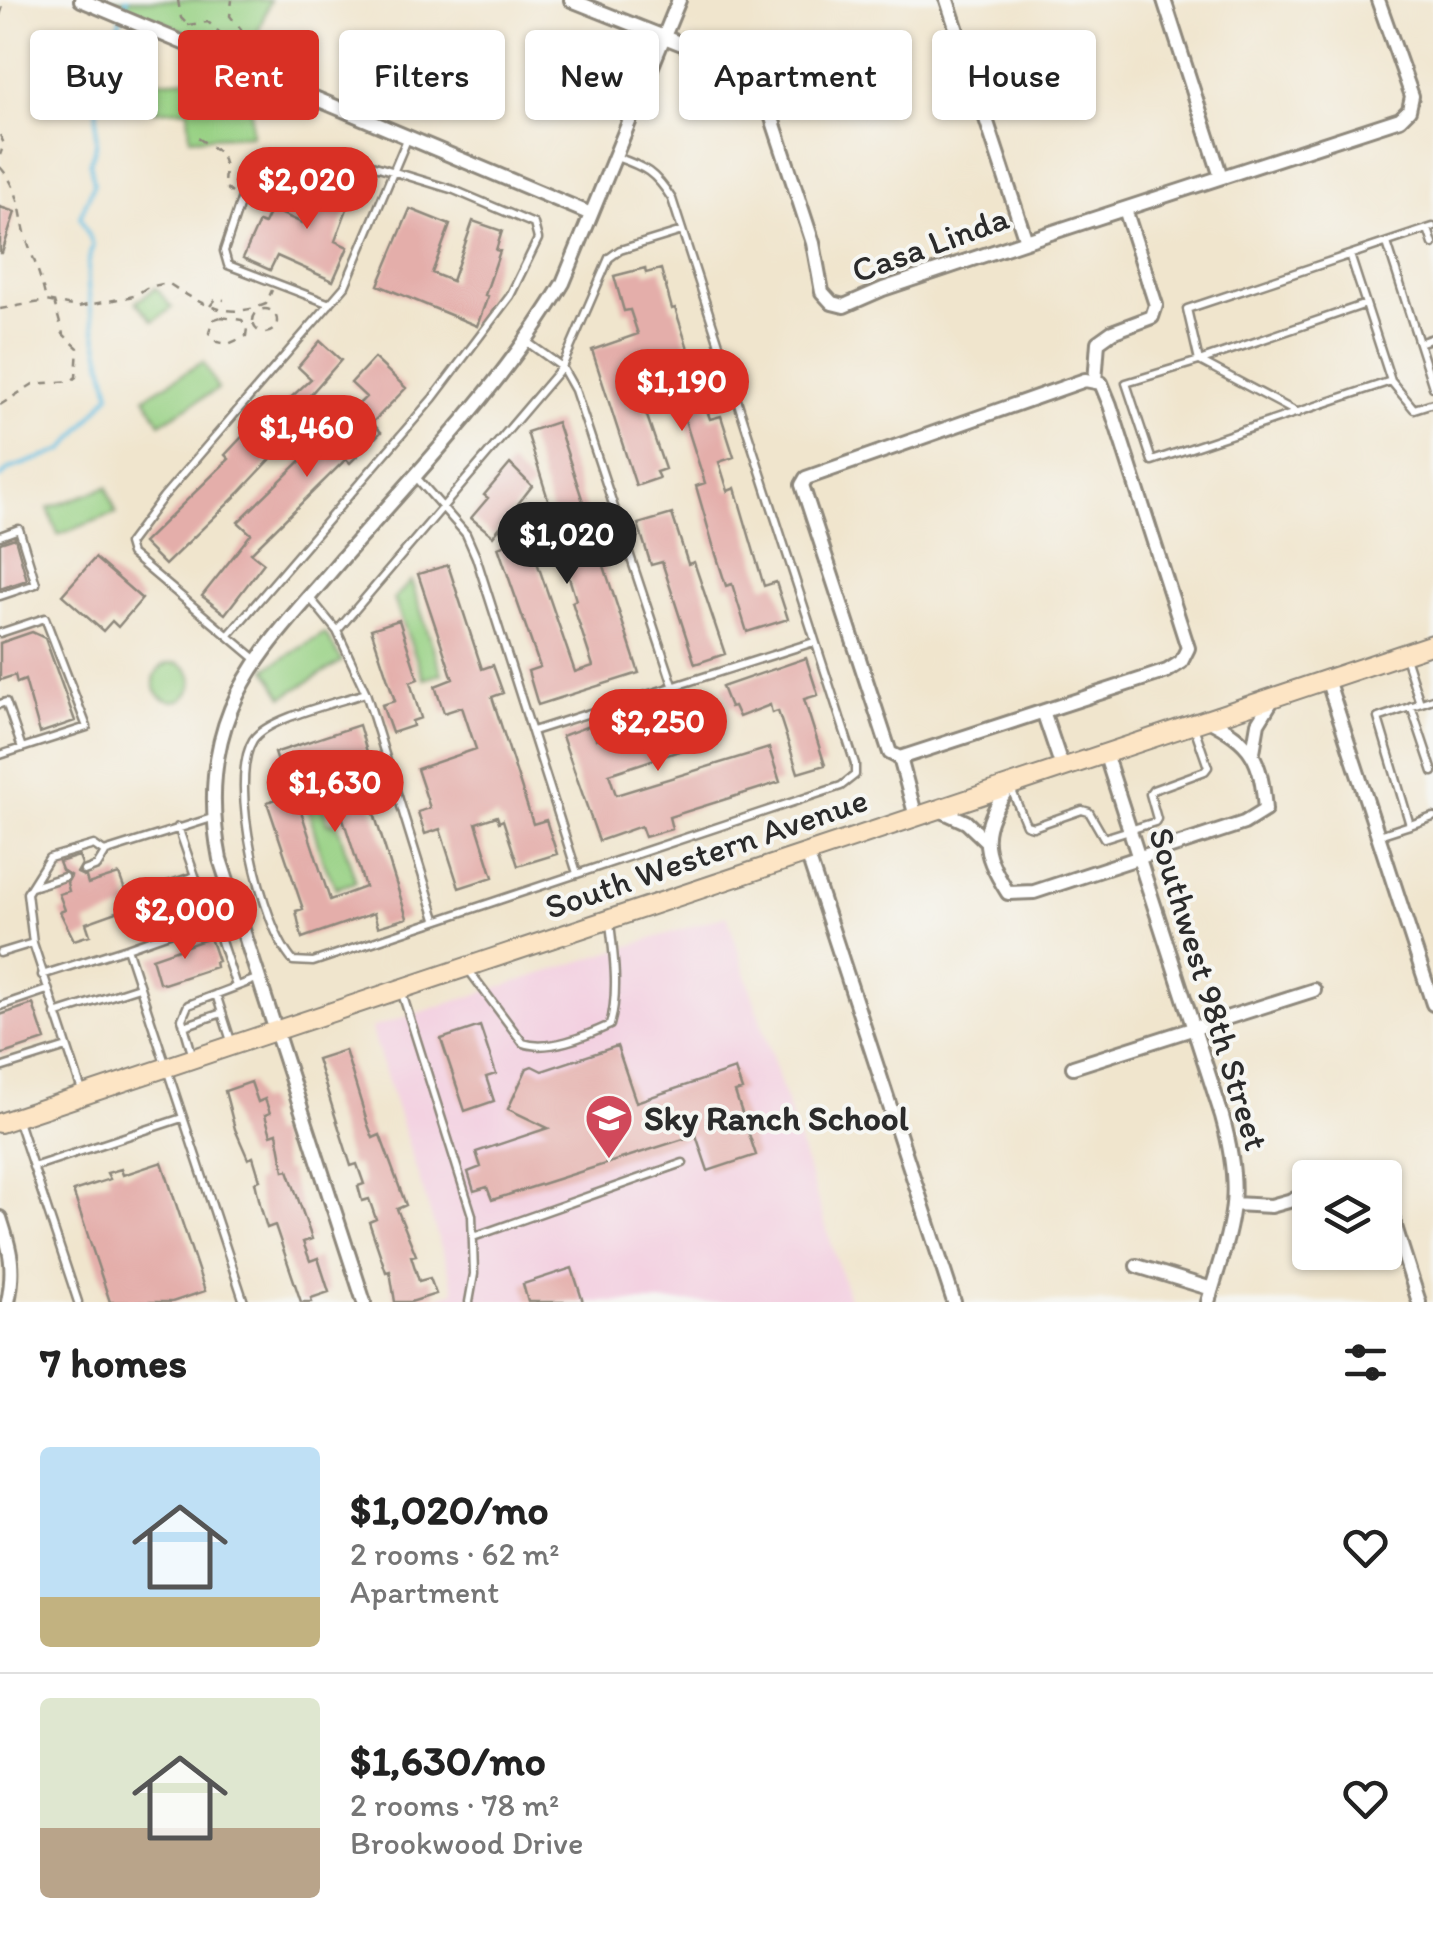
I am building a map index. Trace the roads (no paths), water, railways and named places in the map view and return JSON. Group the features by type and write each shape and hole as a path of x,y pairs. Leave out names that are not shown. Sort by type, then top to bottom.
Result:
{"main road":[{"name":"South Western Avenue","path":"4,1121 1433,644"}],"street":[{"path":"81,0 592,214"},
{"name":"Casa Linda","path":"571,0 726,64 754,86 764,99 813,243 822,292 832,302 844,306 1026,241 1395,122 1411,106 1411,91 1378,0"},
{"path":"364,1302 220,859 213,818 213,782 222,736 238,693 258,661 527,342 563,283 680,0"},
{"path":"947,0 1026,241"},
{"path":"1164,0 1221,176"},
{"path":"1095,382 1098,342 1112,332 1152,317 1156,306 1125,209"},
{"path":"1085,380 1095,382 1100,383 1110,405 1188,648 1181,662 1168,671 1044,714 900,758 890,753 802,486 806,478 1085,380"},
{"path":"1327,679 1433,1004"},
{"path":"1252,752 1258,723 1274,697"},
{"path":"1044,714 1062,767"},
{"path":"1010,785 990,812 985,840 996,875 1008,894 1034,892 1244,824 1265,810 1262,782 1252,752 1237,735 1200,722"},
{"name":"Southwest 98th Street","path":"1105,753 1230,1145 1235,1177 1232,1224 1210,1295"},
{"path":"900,758 916,816"},
{"path":"938,809 966,822 985,840"},
{"path":"808,853 954,1302"},
{"path":"1073,1067 1314,990"},
{"path":"1234,1204 1271,1206 1292,1200"},
{"path":"0,1218 8,1302"},
{"path":"1402,1248 1419,1302"},
{"path":"1136,1266 1210,1295"}],"lane":[{"path":"258,661 131,554 128,544 163,497 345,286 408,136"},
{"path":"228,636 433,398 510,296 538,239 534,224 454,190 326,151 256,180 242,199 224,251 228,266 330,304"},
{"path":"366,693 267,727 254,738 247,754 243,788 245,824 272,925 294,961 313,962 849,783 855,775 855,764 672,199 658,177 642,166 615,157"},
{"path":"1298,413 1198,360 1187,309 1430,228 1433,244"},
{"path":"336,631 562,367 609,258 620,250 682,231"},
{"path":"1387,243 1433,387"},
{"path":"1350,255 1391,381 1414,409 1433,403"},
{"path":"1366,304 1126,383 1152,462 1391,381"},
{"path":"1419,343 1433,338"},
{"path":"527,342 562,367 575,390 674,688"},
{"path":"414,475 466,534 476,557 577,873"},
{"path":"0,536 18,530 36,584 0,596"},
{"path":"309,597 336,631 366,693 436,919"},
{"path":"0,633 45,618 87,727 0,755"},
{"path":"533,731 814,642"},
{"path":"1404,653 1420,703"},
{"path":"1410,825 1378,718 1433,698"},
{"path":"0,704 6,702 22,748"},
{"path":"1410,706 1433,772"},
{"path":"1010,785 1026,824 1033,827 1082,810 1089,812 1104,838 1155,822 1150,794 1153,790 1208,767 1200,722"},
{"path":"84,870 97,866 105,852 213,818"},
{"path":"1378,835 1433,818"},
{"path":"42,975 203,921 205,914 195,876 178,827"},
{"path":"84,1095 42,975 26,894 49,858 94,845 105,852"},
{"path":"141,894 195,876"},
{"path":"30,888 64,877"},
{"path":"466,968 523,1043 535,1048 598,1030 610,1025 614,1011 610,920"},
{"path":"221,941 236,986"},
{"path":"1,950 33,942"},
{"path":"127,948 244,1302"},
{"path":"194,1058 182,1020 188,1005 258,978"},
{"path":"56,1014 139,986"},
{"path":"401,989 472,1214 474,1274 469,1302"},
{"path":"0,1006 48,990"},
{"path":"216,994 232,1045"},
{"path":"184,1026 222,1013"},
{"path":"0,1068 67,1047"},
{"path":"33,1167 182,1118"},
{"path":"4,1121 33,1167 78,1302"},
{"path":"472,1237 683,1163"}],"waterway":[{"path":"0,478 9,469 64,450 110,394 89,298 93,245 80,217 94,184 90,162 96,146 97,99 105,80 117,71 117,29 127,0"}],"place":[{"name":"Sky Ranch School","path":"609,1160"}]}
